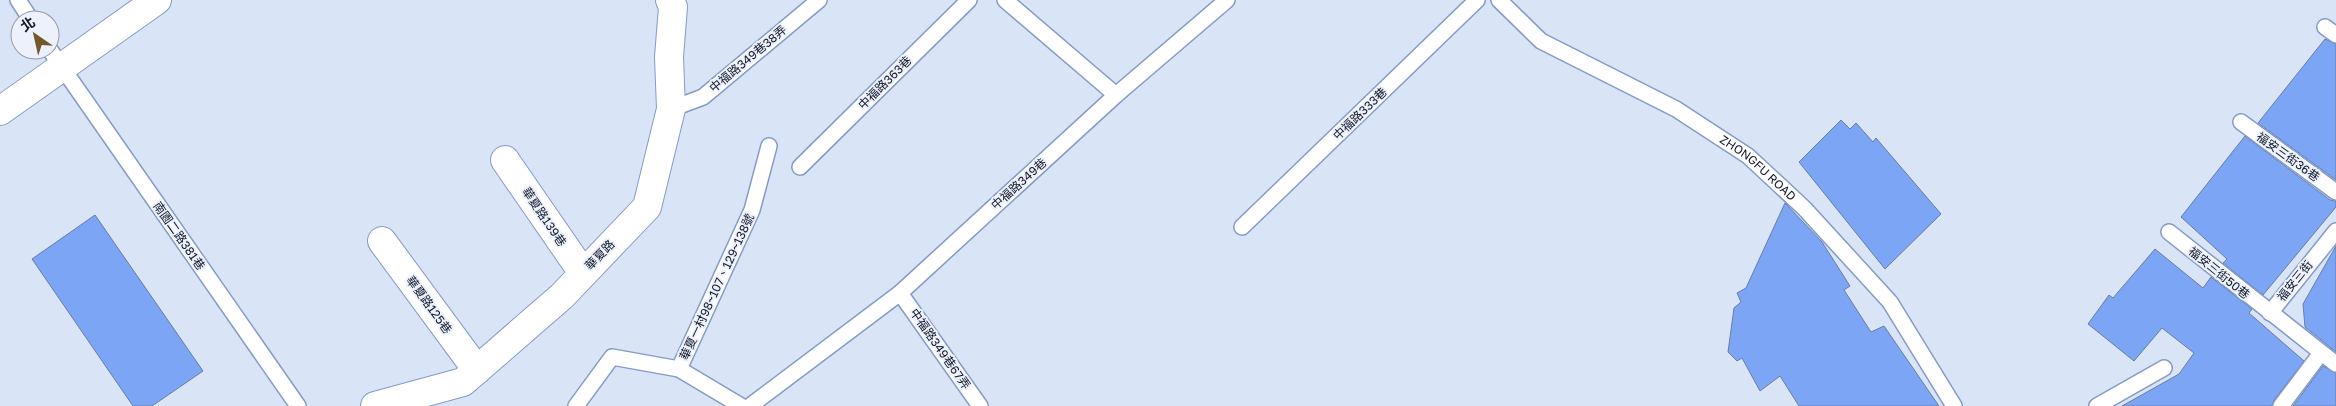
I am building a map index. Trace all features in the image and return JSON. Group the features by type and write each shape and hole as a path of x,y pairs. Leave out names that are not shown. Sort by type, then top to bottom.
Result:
{"street":[{"path":"60,55 157,0"},
{"name":"華夏路","path":"375,406 430,398 463,382 562,296 647,207 671,109 669,57 673,7 670,0"},
{"path":"0,111 53,60"},
{"name":"華夏路139巷","path":"506,160 583,273"},
{"name":"華夏路125巷","path":"382,241 477,370"}],"lane":[{"name":"中福路349巷38弄","path":"671,109 703,97 819,0"},
{"name":"中福路363巷","path":"800,167 969,0"},
{"path":"1004,0 1116,95"},
{"name":"中福路349巷","path":"750,406 900,293 1116,95 1227,0"},
{"name":"中福路333巷","path":"1242,227 1477,0"},
{"name":"ZHONGFU ROAD","path":"1499,0 1541,41 1676,109 1748,156 1804,208 1890,302 1954,406"},
{"name":"南園二路381巷","path":"56,60 298,406"},
{"name":"福安三街36巷","path":"2241,122 2336,192"},
{"name":"華夏一村98~107、129~138號","path":"679,369 752,210 769,146"},
{"name":"福安三街","path":"2336,231 2270,313 2336,364"},
{"name":"福安三街50巷","path":"2169,232 2270,313"},
{"name":"中福路349巷67弄","path":"900,293 980,406"},
{"path":"2281,406 2321,353"},
{"path":"576,406 612,357 679,369 741,406"},
{"path":"2097,406 2164,368"}],"building":[{"path":"2325,39 2336,44 2336,180 2258,123"},
{"path":"1841,120 1850,129 1856,123 1873,142 1876,138 1941,214 1885,269 1799,162"},
{"path":"2245,136 2330,200 2336,201 2336,207 2263,295 2223,263 2227,259 2181,217"},
{"path":"1785,203 1822,242 1850,286 1844,290 1871,332 1884,326 1939,406 1799,406 1780,376 1760,391 1742,358 1737,361 1728,352 1734,308 1741,302 1737,293 1746,288"},
{"path":"95,215 203,371 152,406 133,406 32,259"},
{"path":"2336,246 2336,352 2305,327 2303,304"},
{"path":"2155,249 2203,288 2211,277 2252,309 2249,313 2304,361 2274,400 2272,406 2122,406 2179,374 2194,353 2162,328 2134,361 2088,324 2109,295 2113,298"},
{"path":"2323,366 2336,373 2336,406 2293,406"}]}
